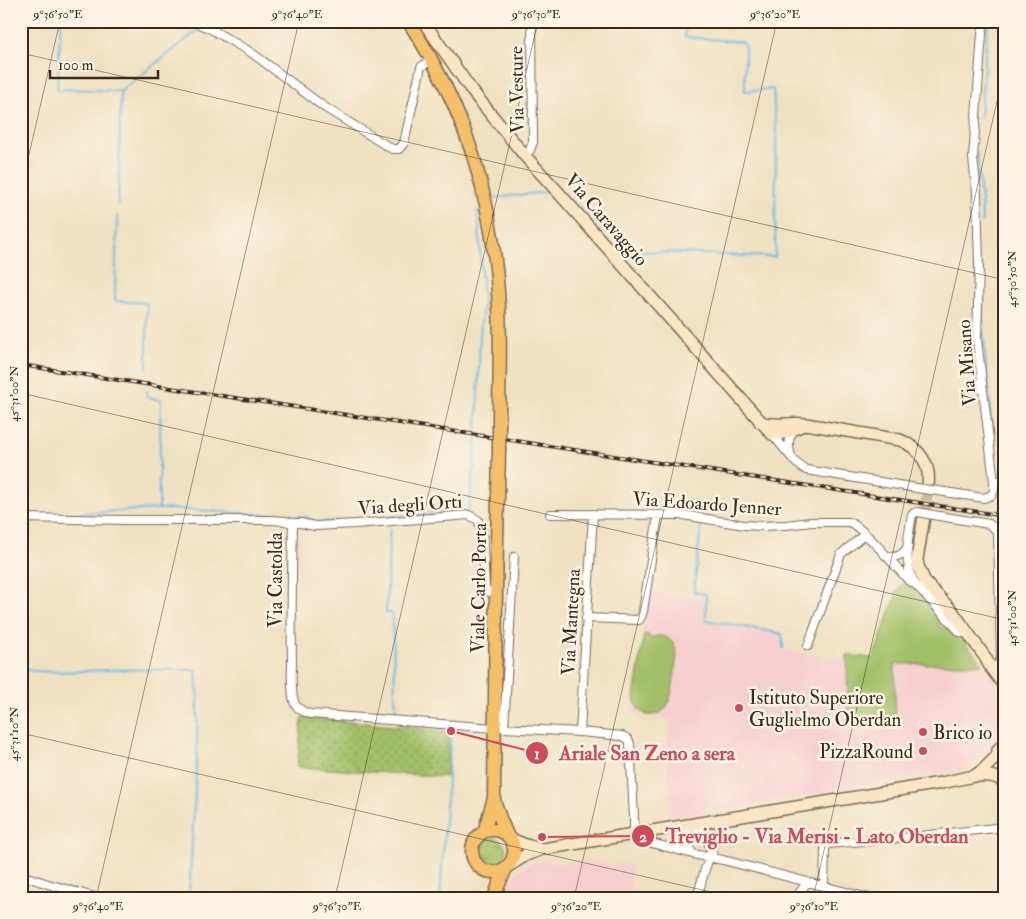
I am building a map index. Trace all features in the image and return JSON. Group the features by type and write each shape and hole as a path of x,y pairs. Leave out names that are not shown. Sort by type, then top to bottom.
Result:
{"main road":[{"path":"408,21 432,60"},
{"name":"Viale Carlo Porta","path":"432,60 461,119 483,188 494,247 500,308 494,798"},
{"path":"484,832 494,798"},
{"path":"493,898 514,855 514,850 500,818 494,798"},
{"path":"493,898 482,869 474,859 472,846 479,835 484,832 496,830 509,837"},
{"path":"482,869 494,872 508,866"}],"street":[{"path":"192,21 209,28 252,54 324,107 392,148 399,149 404,143 422,67 432,60"},
{"name":"Via Caravaggio","path":"424,21 472,91 525,156 772,434"},
{"name":"Via Vesture","path":"525,156 533,142 532,21"},
{"name":"Via Misano","path":"772,434 796,463 806,470 987,498 992,495 994,490 977,340 979,265 974,158 984,21"},
{"path":"760,422 771,425 794,423 801,426 895,438 906,442 924,458 928,470 930,488"},
{"path":"772,434 774,430 782,425"},
{"path":"772,434 785,433 801,426"},
{"path":"792,458 789,443 792,433 801,426"},
{"path":"915,584 909,569 908,546 912,515 914,513 989,524 996,530 1002,597 1001,658 997,668"},
{"name":"Via degli Orti","path":"293,524 300,523 316,526 355,524 464,514 474,517 478,520 482,529 485,588 489,592 496,592"},
{"name":"Via Edoardo Jenner","path":"550,514 683,515 761,526 786,526 811,522 849,522 865,534 960,632 969,634"},
{"name":"Via Mantegna","path":"580,732 593,514"},
{"path":"586,618 639,620 642,615 658,515"},
{"path":"925,515 917,559 925,582 953,612 985,657 990,668 1005,687"},
{"name":"Via Castolda","path":"21,518 272,520 293,524 291,638 292,686 296,705 301,710 310,714 494,728"},
{"path":"808,646 841,554 865,534"},
{"path":"885,555 899,556 903,554 908,546"},
{"path":"514,557 504,728 622,736 630,741 634,817 629,835"},
{"path":"985,657 990,658 1005,679"},
{"path":"974,776 1001,754 998,750 1005,742"},
{"path":"508,866 543,849 974,776 996,776 1005,783"},
{"path":"697,898 721,827 727,818"},
{"path":"691,825 686,830 685,840 693,854"},
{"path":"691,825 700,829 705,836 711,855"},
{"path":"824,886 825,849 827,844 1005,827"},
{"path":"629,835 693,854 711,855 869,898"},
{"path":"509,837 526,845 543,849"},
{"path":"21,875 98,898"},
{"path":"796,898 806,882"}],"shaded area":[{"name":"Istituto Superiore Guglielmo Oberdan","path":"650,592 704,599 704,622 779,634 781,650 847,660 847,681 894,664 982,664 1005,698 1005,728 1002,735 983,757 965,769 868,784 723,811 717,811 708,807 703,808 698,814 668,814 667,744 671,720 630,713"},
{"path":"534,861 631,865 629,898 505,898 505,890 514,876 526,865"}],"green space":[{"path":"902,584 907,584 941,619 939,627 945,628 947,624 978,657 982,664 895,664 895,721 848,721 847,655 873,658 899,587"},
{"path":"644,634 649,635 649,639 659,636 668,638 674,645 677,655 668,705 661,712 652,715 644,714 640,710 636,705 634,697"},
{"path":"302,717 449,731 446,777 297,767"},
{"path":"493,838 502,842 506,851 502,860 493,864 484,860 480,851 484,842"}],"waterway":[{"path":"61,21 57,89 121,91"},
{"path":"631,255 632,251 775,257 776,135 773,89 745,91 745,49 743,42 685,37 685,21"},
{"path":"980,118 988,21"},
{"path":"118,205 121,91 202,27"},
{"path":"977,153 982,223"},
{"path":"494,198 545,192"},
{"path":"477,428 483,303 478,210"},
{"path":"117,216 115,301 147,303 147,368"},
{"path":"982,268 982,321 995,460"},
{"path":"147,391 147,397 161,400 159,509"},
{"path":"21,513 44,515 175,509 307,517 316,522 469,510 477,439"},
{"path":"1001,501 1001,509"},
{"path":"701,524 694,592 706,594 706,620 782,634 783,648"},
{"path":"1002,524 1005,562"},
{"path":"390,528 386,613 392,613 396,716 401,717"},
{"path":"21,669 53,672 196,670 198,697 197,753 189,898"},
{"path":"440,898 451,731"}],"tunnel":[{"path":"924,517 928,486"}],"railway":[{"path":"21,365 1005,516"}],"place":[{"name":"Istituto Superiore Guglielmo Oberdan","path":"739,708"},
{"name":"Ariale San Zeno a sera","path":"451,731"},
{"name":"Brico io","path":"923,732"},
{"name":"PizzaRound","path":"923,751"},
{"name":"Treviglio - Via Merisi - Lato Oberdan","path":"542,837"}]}
